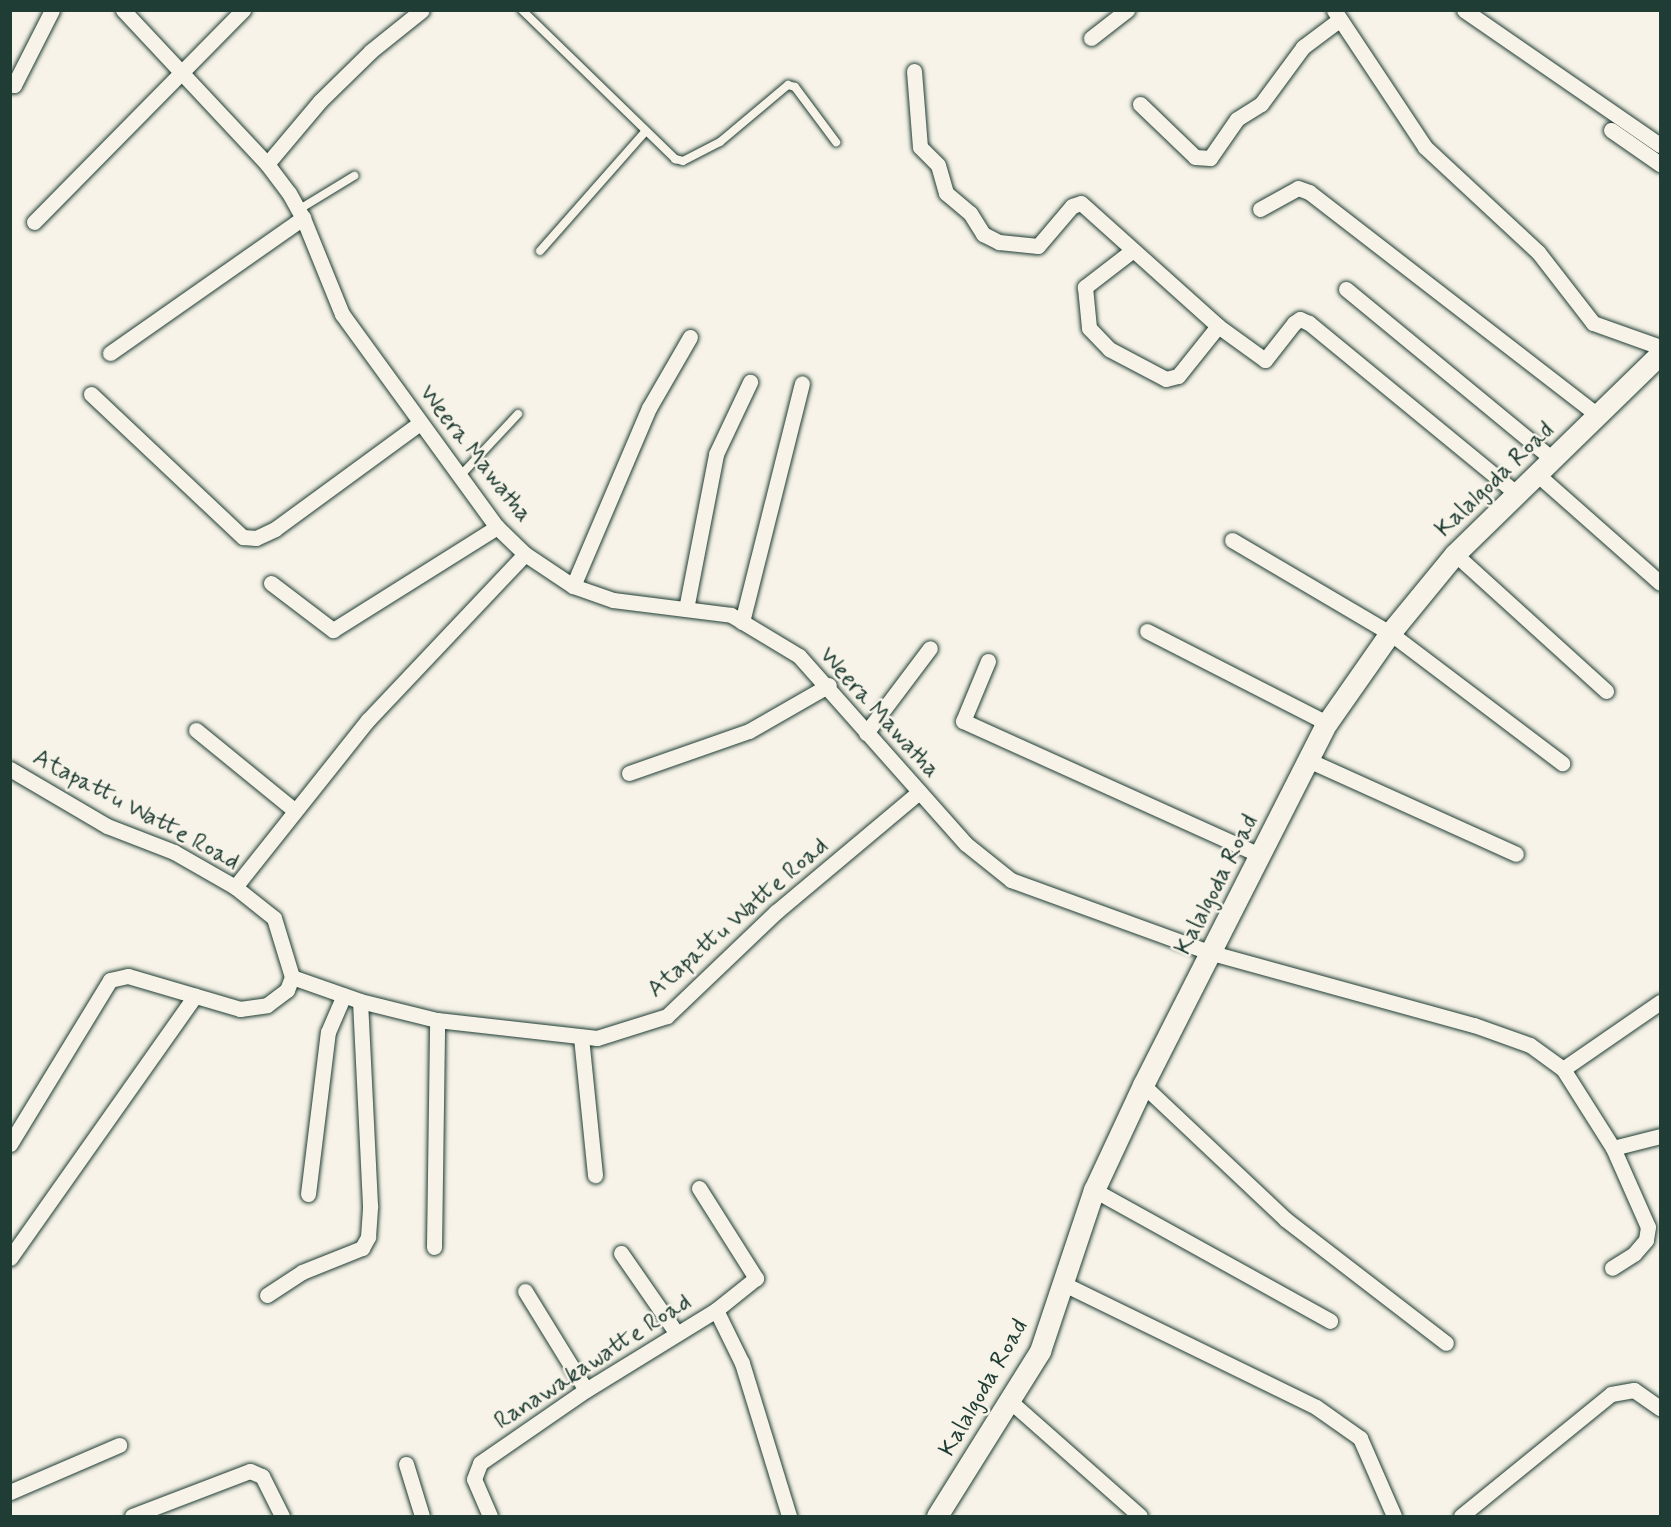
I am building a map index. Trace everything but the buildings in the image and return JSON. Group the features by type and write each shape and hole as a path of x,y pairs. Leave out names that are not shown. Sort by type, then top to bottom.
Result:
{"street":[{"path":"10,84 14,85 52,10"},
{"name":"Weera Mawatha","path":"123,10 267,164 301,214 342,314 497,527 525,554 573,586 613,600 731,615 799,656 829,685 866,733 966,844 1011,880 1212,953 1474,1025 1530,1045 1563,1069"},
{"path":"34,222 180,71 243,10"},
{"path":"267,164 320,101 371,51 422,10"},
{"path":"1091,38 1126,10"},
{"path":"1464,10 1660,145"},
{"path":"1140,104 1195,157 1210,158 1238,119 1261,104 1302,47 1336,15 1425,147 1538,252 1593,324 1660,347"},
{"path":"914,71 920,147 938,165 946,193 970,213 983,234 999,242 1038,246 1072,206 1081,203 1218,326 1265,360 1294,323 1300,320 1310,323 1517,494"},
{"path":"1611,130 1660,164"},
{"path":"1260,209 1298,188 1309,192 1599,416"},
{"path":"110,353 301,214"},
{"path":"1133,250 1085,287 1089,328 1109,349 1166,379 1178,376 1218,326"},
{"path":"1346,289 1552,459"},
{"path":"573,586 649,408 690,337"},
{"name":"Kalalgoda Road","path":"938,1516 1011,1402 1040,1351 1094,1191 1143,1085 1327,723 1390,633 1455,554 1660,354"},
{"path":"686,609 716,454 750,382"},
{"path":"742,622 802,383"},
{"path":"91,394 243,537 256,538 275,529 420,423"},
{"path":"1537,474 1660,583"},
{"path":"272,583 333,630 497,527"},
{"path":"1232,540 1390,633 1562,763"},
{"path":"235,887 294,810 368,720 525,554"},
{"path":"1455,554 1606,691"},
{"path":"1147,631 1327,723"},
{"path":"866,733 930,648"},
{"path":"988,661 963,721 1260,855"},
{"path":"629,773 749,731 829,685"},
{"path":"196,730 294,810"},
{"path":"1308,760 1516,854"},
{"name":"Atapattu Watte Road","path":"10,769 107,826 174,852 235,887 274,918 292,977 360,1001 437,1020 597,1038 667,1016 777,912 919,792"},
{"path":"10,1144 110,980 128,976 240,1009 267,1005 287,990 292,977"},
{"path":"10,1258 195,996"},
{"path":"308,1194 328,1032 344,996"},
{"path":"267,1294 302,1272 362,1248 368,1237 370,1205 360,1001"},
{"path":"1612,1268 1634,1254 1646,1240 1648,1227 1613,1148 1563,1069 1660,1002"},
{"path":"434,1247 437,1020"},
{"path":"581,1037 596,1175"},
{"path":"1143,1085 1284,1219 1446,1343"},
{"path":"1613,1148 1660,1136"},
{"path":"699,1188 756,1278 716,1310"},
{"path":"1094,1191 1330,1321"},
{"path":"621,1253 676,1334"},
{"path":"1064,1284 1316,1407 1360,1438 1394,1516"},
{"path":"525,1291 586,1390"},
{"name":"Ranawakawatte Road","path":"490,1516 474,1479 480,1463 586,1390 716,1310 742,1363 789,1516"},
{"path":"1461,1516 1611,1394 1634,1390 1660,1408"},
{"path":"1011,1402 1140,1516"},
{"path":"10,1492 119,1445"},
{"path":"406,1464 422,1516"},
{"path":"132,1516 250,1471 262,1476 282,1516"},
{"path":"1478,1502 1485,1516"}],"lane":[{"path":"522,10 666,153 683,161 720,142 788,84 795,87 836,142"},
{"path":"540,251 645,132"},
{"path":"301,214 354,176"},
{"path":"460,477 518,414"}]}
